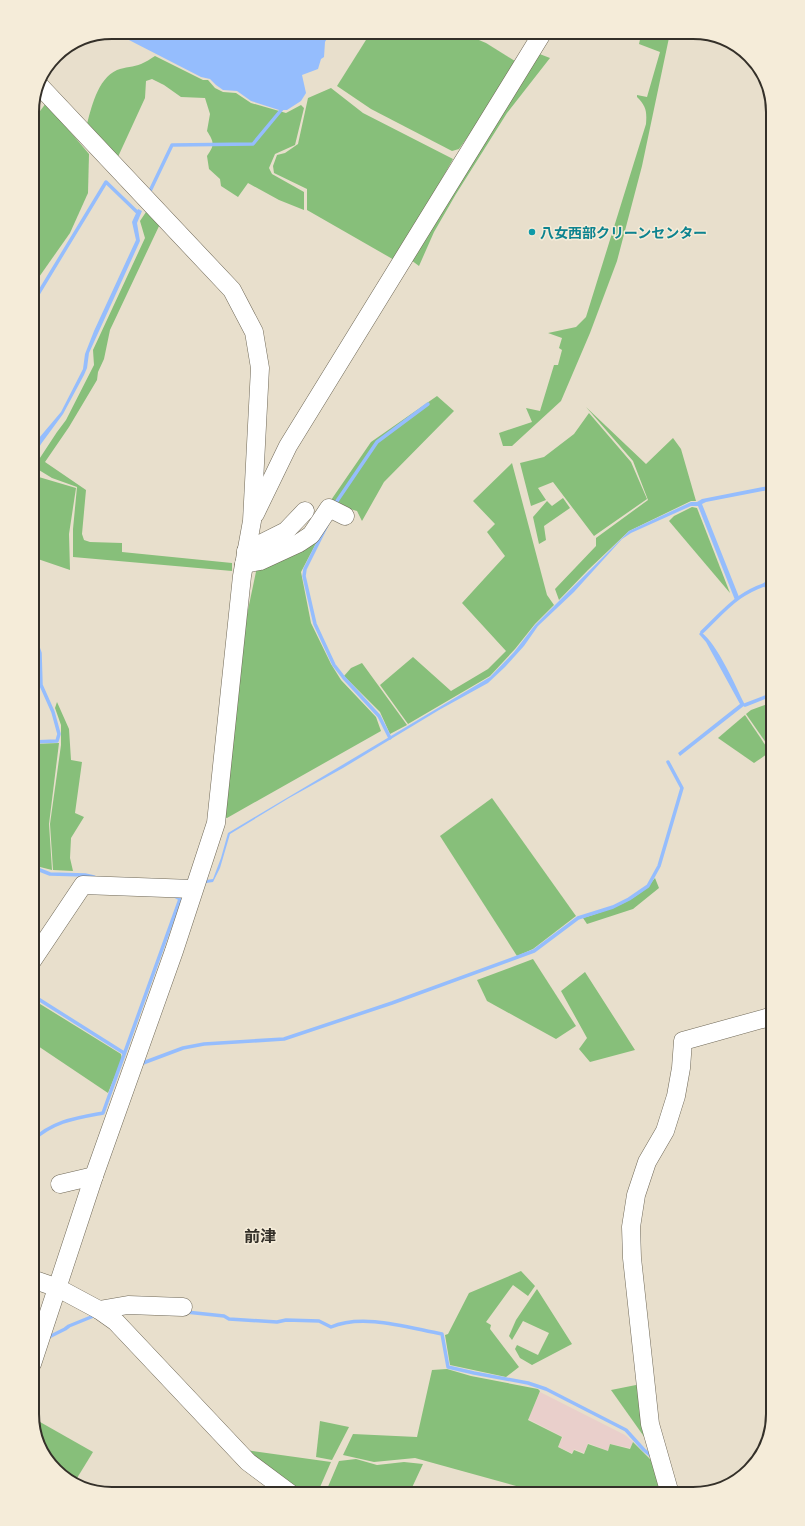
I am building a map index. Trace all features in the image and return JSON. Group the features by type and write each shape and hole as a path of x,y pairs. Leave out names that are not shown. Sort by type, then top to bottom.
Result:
{"street":[{"path":"252,521 288,446 539,39"},
{"path":"39,1344 94,1176 174,951 193,889 216,823 245,557 252,521 260,368 254,332 232,290 43,89"},
{"path":"245,557 260,561 299,543 311,535 330,508 345,516"},
{"path":"245,557 286,531 305,512"},
{"path":"39,951 83,885 193,889"},
{"path":"668,1487 650,1424 639,1335 632,1258 631,1227 636,1195 647,1162 665,1131 674,1103 681,1068 683,1041 766,1018"},
{"path":"60,1184 94,1176"},
{"path":"39,1282 58,1288 99,1310 116,1322 248,1462 282,1487"},
{"path":"99,1310 128,1305 183,1307"}],"shaded area":[{"path":"540,1392 625,1435 633,1442 630,1448 610,1444 608,1451 588,1443 584,1453 574,1449 572,1453 558,1447 563,1437 528,1419"}],"green space":[{"path":"367,39 477,39 486,43 515,61 486,111 459,149 452,151 371,109 337,86"},
{"path":"640,39 669,39 642,166 617,261 590,333 561,401 512,446 503,446 499,433 532,422 526,408 540,411 554,365 558,365 562,350 559,348 562,338 548,333 576,327 586,317 646,124 645,109 637,95 647,97 660,52 639,44"},
{"path":"537,53 550,58 507,113 434,232 419,266 411,260"},
{"path":"155,56 203,80 208,80 215,88 223,92 236,93 251,103 286,113 301,105 304,108 295,145 275,154 269,168 272,174 304,192 304,210 279,200 248,183 238,197 221,186 220,179 209,169 207,156 213,144 207,131 210,114 205,98 181,97 164,85 152,79 146,81 145,98 117,159 86,128 96,95 104,80 117,70 141,64"},
{"path":"331,88 363,113 453,159 396,261 307,210 307,189 274,173 273,166 277,155 285,153 298,144 308,98"},
{"path":"46,103 89,154 88,193 70,233 39,277 39,112"},
{"path":"148,209 160,224 110,330 104,359 98,372 97,380 69,427 45,462 86,490 82,534 84,540 90,542 122,543 122,552 232,563 232,571 73,557 73,529 77,487 52,478 39,470 39,459 66,420 94,365 93,350 145,238 140,221"},
{"path":"437,396 454,411 384,482 362,521 357,511 329,503 371,442"},
{"path":"586,407 646,464 673,438 681,449 696,501 691,501 629,531 559,600 555,589 596,546 596,538 648,500 633,461"},
{"path":"589,413 631,462 647,499 594,536 553,482 538,488 546,500 531,506 520,463 544,457 574,434"},
{"path":"512,463 547,595 554,605 535,624 515,649 490,676 408,724 380,685 413,657 451,691 488,669 506,651 462,603 505,556 487,532 495,524 473,501"},
{"path":"39,477 76,488 69,534 70,570 39,559"},
{"path":"563,498 570,508 544,526 546,540 539,544 533,517 547,501 552,506"},
{"path":"692,507 697,508 730,593 669,521 674,516"},
{"path":"323,530 301,572 311,623 331,664 341,680 376,717 381,731 227,818 223,817 237,662 257,567"},
{"path":"362,663 407,725 390,734 380,712 344,676 351,668"},
{"path":"57,702 69,729 71,760 82,762 75,813 84,817 71,838 70,858 73,871 53,870 50,824 61,745 61,725 55,708"},
{"path":"766,705 766,743 746,714 751,710"},
{"path":"745,715 766,746 766,755 754,763 718,738"},
{"path":"59,743 49,824 52,870 39,867 39,744"},
{"path":"492,798 576,916 533,949 517,956 440,836"},
{"path":"655,878 659,888 633,909 587,924 583,918 603,912 632,899"},
{"path":"533,959 576,1026 556,1039 487,1001 477,980"},
{"path":"585,972 635,1050 590,1062 579,1049 587,1038 561,991"},
{"path":"39,1003 121,1054 122,1059 108,1093 39,1047"},
{"path":"521,1271 535,1286 528,1296 513,1285 486,1322 491,1325 490,1329 519,1367 506,1377 450,1365 445,1335 448,1334 469,1293"},
{"path":"537,1289 572,1344 532,1365 520,1358 515,1349 517,1345 538,1355 549,1333 523,1321 512,1340 509,1336 516,1320"},
{"path":"447,1369 471,1376 538,1389 540,1391 528,1420 562,1437 558,1447 572,1454 574,1450 584,1454 588,1444 608,1451 610,1444 630,1449 633,1442 652,1461 661,1487 520,1487 415,1458 374,1462 343,1455 353,1434 417,1437 432,1370"},
{"path":"641,1384 645,1438 611,1390"},
{"path":"320,1421 349,1427 332,1460 316,1457"},
{"path":"40,1422 93,1452 77,1478 67,1472 54,1459 41,1433"},
{"path":"246,1450 331,1462 320,1487 291,1487"},
{"path":"356,1459 377,1465 404,1462 423,1464 412,1487 328,1487 339,1461"}],"water":[{"path":"127,39 326,39 324,57 321,59 318,69 302,75 306,93 301,101 287,110 279,110 251,101 237,91 223,90 210,79 201,77"},
{"path":"138,209 142,211 137,223 140,241 89,353 87,368 84,375 63,414 39,448 39,438 61,412 83,369 85,354 94,331 136,240 132,222"},
{"path":"766,486 766,490 702,504 739,597 735,600 698,506 691,506 631,533 622,539 574,592 538,626 524,646 488,683 439,710 230,834 220,868 213,882 206,883 206,880 213,879 228,833 490,677 514,652 535,625 629,531 691,502 697,502 702,499"},
{"path":"701,632 714,646 745,705 680,756 678,753 740,704 706,642 699,634"}],"waterway":[{"path":"150,191 172,145 253,144 282,109"},
{"path":"39,292 106,182 137,212"},
{"path":"335,504 377,442 428,404"},
{"path":"327,525 305,569 304,576 315,624 334,665 379,716 390,738"},
{"path":"702,632 726,608 742,596 751,590 766,584"},
{"path":"39,650 41,685 53,712 59,734 57,741 39,742"},
{"path":"745,705 766,697"},
{"path":"143,1063 183,1048 204,1044 284,1039 392,1003 534,951 578,918 613,907 629,899 648,886 659,866 682,788 668,762"},
{"path":"39,870 50,874 85,875 94,877"},
{"path":"39,1135 65,1121 103,1113 180,899 173,895"},
{"path":"39,999 124,1053"},
{"path":"186,1312 224,1316 229,1319 277,1322 286,1320 319,1321 331,1327 357,1321 371,1321 401,1325 442,1334 448,1367 528,1383 546,1389 626,1430 650,1455"},
{"path":"47,1338 69,1326 96,1315"}],"place":[{"name":"八女西部クリーンセンター","path":"532,232"}],"district":[{"name":"前津","path":"260,1235"}]}
